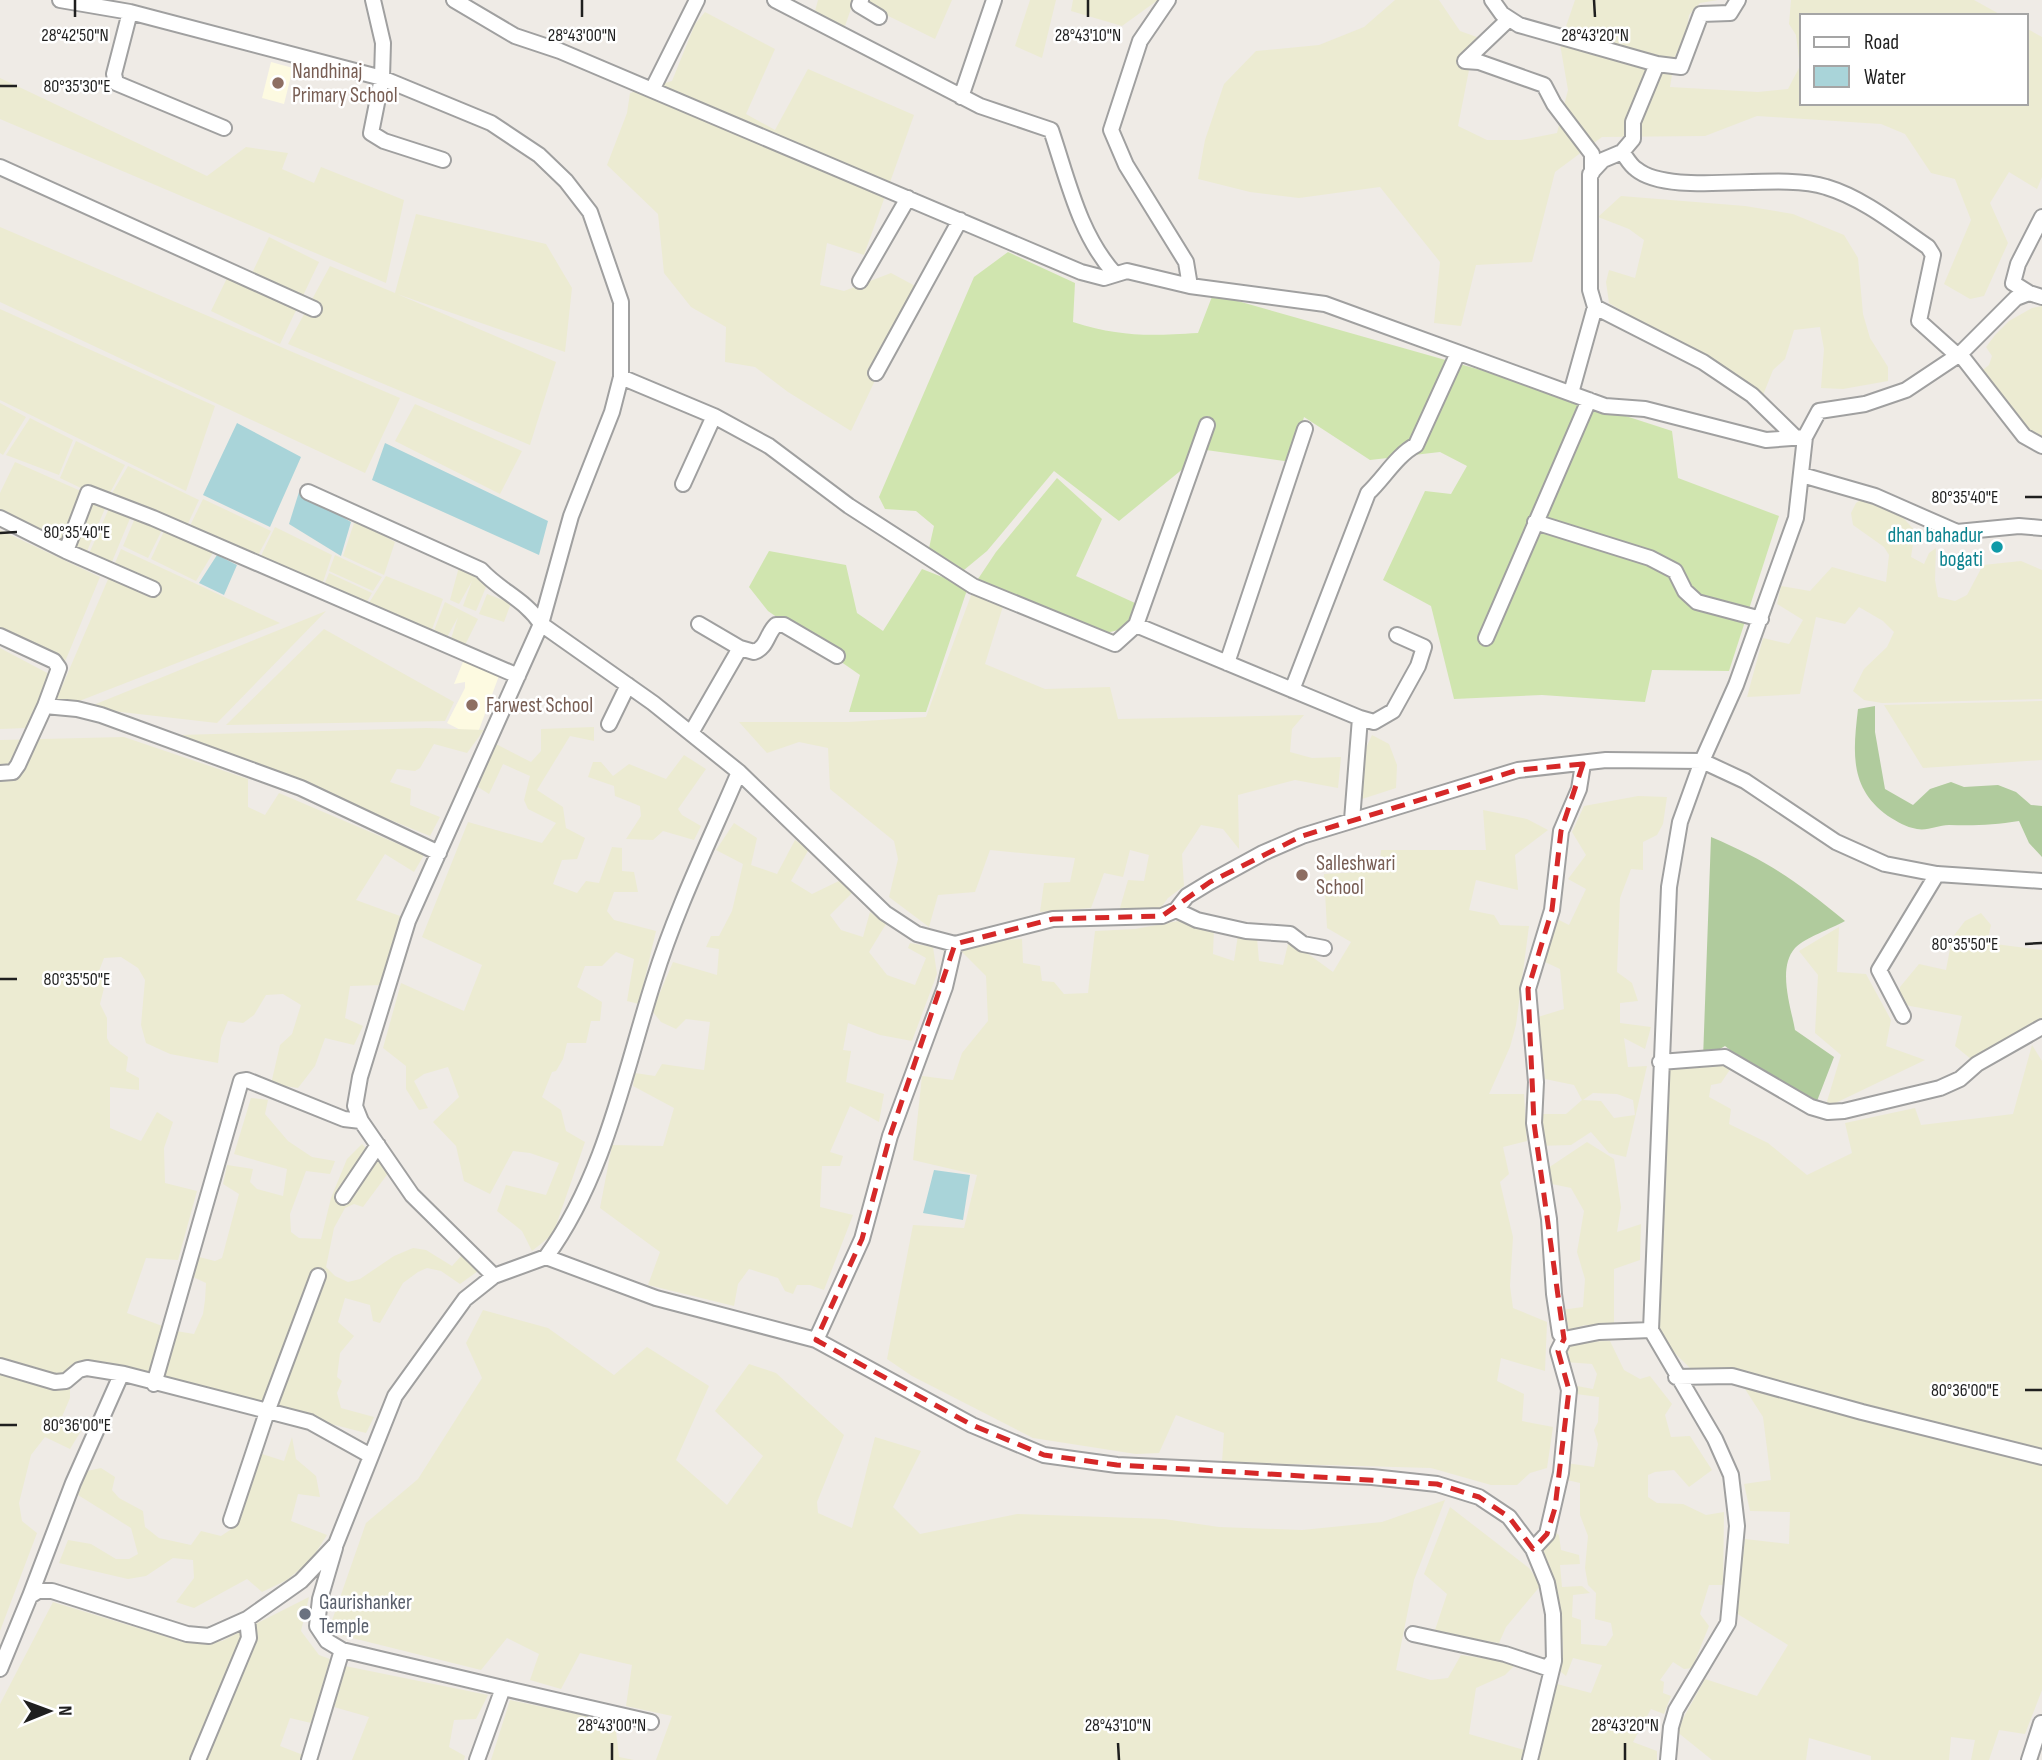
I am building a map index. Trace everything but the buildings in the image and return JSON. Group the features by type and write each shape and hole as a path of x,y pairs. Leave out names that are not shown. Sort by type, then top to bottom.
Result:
{"street":[{"path":"60,0 130,12 382,78 491,123 539,155 566,181 590,212 621,302 621,377 612,412 571,516 541,624 408,921 360,1077 355,1106 361,1121 412,1195 494,1276"},
{"path":"373,0 383,43 382,78 371,133 383,141 443,160"},
{"path":"455,0 515,36 652,90 1081,272 1104,278 1127,271 1190,286 1325,304 1605,406 1645,409 1766,440 1799,436"},
{"path":"652,90 696,0"},
{"path":"775,0 961,97 1051,130 1083,225 1100,257 1115,274"},
{"path":"861,0 859,5 879,17"},
{"path":"961,97 994,0"},
{"path":"1168,0 1140,41 1111,130 1126,165 1186,262 1190,286"},
{"path":"1492,0 1509,19 1519,25 1657,64 1681,67 1701,14 1730,13 1738,0"},
{"path":"130,12 114,74 116,83 224,128"},
{"path":"1509,19 1465,61 1479,62 1544,85 1554,104 1592,153 1590,290 1595,307 1571,393"},
{"path":"1592,173 1603,160 1622,152 1633,139 1633,122 1657,64"},
{"path":"1622,152 1636,169 1681,182 1768,180 1825,186 1864,204 1928,247 1933,255 1919,321 1959,355 2024,436 2042,446"},
{"path":"0,167 314,309"},
{"path":"860,281 908,198"},
{"path":"2036,295 2013,283 2018,264 2042,217"},
{"path":"876,373 960,219"},
{"path":"1668,1760 1671,1727 1676,1710 1728,1623 1737,1526 1731,1475 1715,1439 1676,1377 1651,1330 1660,1062 1670,887 1680,822 1702,761 1761,619 1796,518 1801,475 1799,436 1819,411 1865,404 1906,390 1959,355 2015,298 2036,295"},
{"path":"1595,307 1703,362 1752,395 1799,436"},
{"path":"1293,690 1368,493 1390,472 1404,451 1416,445 1458,353"},
{"path":"621,377 714,416 769,446 849,506 973,586 1115,644 1136,625 1207,425"},
{"path":"1486,638 1589,400"},
{"path":"683,484 714,416"},
{"path":"1227,663 1305,429"},
{"path":"1801,475 1875,496 1956,531 2019,526 2042,528"},
{"path":"308,492 481,570 496,586 530,607 541,624 628,685 739,772 885,913 917,934 955,944 1053,919 1162,916 1176,910 1187,896 1263,853 1352,820 1518,770 1656,758 1702,761 1745,781 1836,842 1885,864 1937,874 2042,881"},
{"path":"66,551 86,497 88,493 92,494 518,676"},
{"path":"0,519 153,589"},
{"path":"1535,522 1650,558 1675,571 1685,591 1697,602 1761,619"},
{"path":"699,624 740,648 758,652 776,625 783,625 838,656"},
{"path":"1136,625 1374,722 1393,711 1418,666 1424,647 1397,635"},
{"path":"0,636 54,661 60,668 18,765 13,772 0,774"},
{"path":"691,733 740,648"},
{"path":"609,724 628,685"},
{"path":"45,706 77,709 101,715 301,788 439,853"},
{"path":"1352,820 1360,718"},
{"path":"1564,1339 1560,1334 1554,1294 1549,1220 1534,1123 1536,1082 1528,989 1552,910 1561,831 1579,789 1583,764"},
{"path":"651,1722 342,1650 327,1641 317,1626 320,1599 336,1544 395,1396 465,1300 494,1276 546,1257 569,1225 618,1104 654,978 739,772"},
{"path":"1903,1016 1878,970 1937,874"},
{"path":"1176,910 1216,925 1290,934 1303,944 1324,947"},
{"path":"816,1340 862,1238 890,1136 945,987 955,944"},
{"path":"1660,1062 1724,1057 1811,1107 1828,1112 1844,1111 1940,1088 2042,1027"},
{"path":"154,1384 241,1081 247,1080 344,1119 361,1121"},
{"path":"343,1198 378,1145"},
{"path":"546,1257 656,1298 816,1340 972,1425 1044,1455 1117,1465 1307,1472 1437,1484 1479,1497 1509,1517 1533,1549 1547,1583 1553,1614 1554,1659 1531,1760"},
{"path":"231,1520 267,1412 318,1276"},
{"path":"1564,1339 1599,1332 1651,1330"},
{"path":"1533,1549 1547,1534 1561,1473 1569,1390 1558,1351 1564,1339"},
{"path":"0,1366 55,1382 66,1381 79,1370 87,1368 121,1375 310,1422 371,1456"},
{"path":"0,1670 73,1483 121,1375"},
{"path":"1676,1377 1732,1376 2042,1457"},
{"path":"30,1597 38,1591 52,1591 187,1634 209,1636 247,1619 300,1581 336,1544"},
{"path":"198,1760 249,1638 247,1619"},
{"path":"1412,1634 1505,1654 1547,1668 1554,1659"},
{"path":"309,1760 342,1650"},
{"path":"477,1760 503,1688"},
{"path":"2029,1760 2041,1723"}],"highlighted area":[{"path":"1583,764 1561,831 1552,910 1528,989 1534,1123 1564,1339 1558,1351 1569,1390 1555,1508 1547,1534 1533,1549 1509,1517 1479,1497 1437,1484 1117,1465 1044,1455 972,1425 816,1340 862,1239 890,1136 955,944 1053,919 1162,916 1210,882 1302,836 1518,770"}],"shaded area":[{"name":"Nandhinaj Primary School","path":"271,62 293,68 284,104 262,98"},
{"name":"Farwest School","path":"465,657 500,673 476,738 447,723 465,688 465,682 454,684"}],"green space":[{"path":"818,0 854,0 845,26 814,15"},
{"path":"856,0 952,0 935,39"},
{"path":"1030,0 1056,0 1042,58 1015,46"},
{"path":"1073,0 1158,0 1122,26 1071,11"},
{"path":"1395,0 1439,0 1460,31 1488,41 1470,65 1458,126 1487,140 1521,140 1557,133 1568,90 1560,44 1575,0 1718,0 1700,3 1689,15 1686,36 1675,56 1670,87 1758,92 1788,89 1800,66 1800,105 2028,105 2028,29 2042,37 2042,177 2037,189 2009,172 1990,203 2008,243 1984,296 1970,299 1944,284 1971,220 1955,179 1931,173 1905,134 1881,124 1757,116 1705,136 1602,137 1555,172 1532,262 1476,265 1461,326 1434,323 1440,262 1380,187 1299,198 1250,192 1198,179 1205,140 1224,84 1256,51 1319,45 1364,27"},
{"path":"1791,0 1974,0 1999,14 1800,14 1800,66 1796,35 1789,24"},
{"path":"705,12 775,49 746,114 775,130 808,69 914,115 864,255 827,243 820,285 844,291 891,273 919,288 851,431 788,392 755,367 725,362 726,327 691,307 664,273 658,214 607,165 627,113 630,93 672,81 695,24"},
{"path":"0,78 207,176 246,147 288,153 282,169 314,183 321,167 404,200 386,283 0,119"},
{"path":"1621,196 1745,206 1793,214 1844,235 1858,258 1863,314 1870,338 1888,367 1888,381 1843,389 1821,388 1824,349 1820,327 1794,330 1785,359 1773,370 1763,395 1609,303 1606,282 1609,270 1635,278 1644,240 1629,229 1598,217"},
{"path":"416,214 546,244 572,288 565,352 397,294 556,362 530,445 288,344 330,266 395,293"},
{"path":"0,227 400,398 365,473 0,302"},
{"path":"269,237 319,262 280,344 211,311 228,276 247,284"},
{"path":"1008,252 1075,283 1073,322 1090,327 1135,334 1198,333 1213,294 1509,378 1672,431 1678,478 1779,516 1729,671 1652,670 1645,702 1542,695 1454,699 1431,606 1383,580 1425,491 1451,494 1467,466 1440,452 1370,460 1304,417 1291,462 1206,450 1119,521 1054,471 987,551 964,570 929,548 934,526 916,511 885,509 879,497 974,277"},
{"path":"2042,306 2042,443 2030,437 1979,373 1989,365 1992,356 1986,347 1995,335 2009,321 2032,308"},
{"path":"0,309 215,406 186,491 0,400"},
{"path":"0,403 26,417 3,455 0,453"},
{"path":"415,404 522,451 500,494 395,441"},
{"path":"30,418 73,440 59,475 6,455"},
{"path":"76,441 125,465 106,500 60,478"},
{"path":"15,462 83,492 60,546 0,516 0,493"},
{"path":"128,466 199,500 184,532 108,500"},
{"path":"1057,478 1102,519 1076,576 1135,603 1127,628 1106,633 978,579 996,552"},
{"path":"1865,497 1899,513 1915,531 1911,557 1924,564 1929,553 1936,548 1935,580 1938,597 1955,601 1967,595 1983,565 2021,561 2042,570 2042,699 1882,703 1864,700 1853,691 1864,669 1887,647 1894,632 1883,621 1859,607 1845,624 1816,617 1800,694 1747,697 1763,638 1789,644 1803,620 1777,604 1781,586 1810,591 1832,567 1886,582 1889,555 1884,547 1853,525 1851,513 1856,503"},
{"path":"203,499 271,531 255,561 187,532"},
{"path":"88,500 106,506 85,556 71,550"},
{"path":"110,506 131,516 109,569 88,556"},
{"path":"135,518 162,530 148,558 123,546"},
{"path":"355,520 395,542 384,575 343,556"},
{"path":"275,527 332,555 321,588 258,562"},
{"path":"165,529 213,553 196,581 151,559"},
{"path":"0,530 100,577 62,669 0,635"},
{"path":"121,549 280,623 51,712"},
{"path":"769,551 846,565 857,613 883,631 922,569 968,587 926,712 849,712 860,675 768,611 749,587"},
{"path":"335,555 382,577 373,591 329,571"},
{"path":"459,567 476,575 486,587 476,611 463,606 472,581 459,604 450,600"},
{"path":"329,573 372,593 364,607 322,590"},
{"path":"386,576 443,599 430,635 367,606"},
{"path":"973,590 1004,603 985,664 1045,689 1110,687 1118,719 1304,715 1292,729 1290,752 1312,758 1341,757 1338,788 1295,780 1238,795 1239,849 1223,829 1201,825 1182,854 1184,886 1168,898 1159,910 1136,916 1120,908 1128,880 1144,881 1149,855 1130,850 1123,877 1104,873 1091,908 1040,912 1044,883 1070,882 1075,858 990,850 975,892 938,895 929,927 889,897 898,859 894,841 830,789 828,748 799,742 767,753 739,722 849,722 926,717"},
{"path":"487,594 511,603 504,622 479,614"},
{"path":"445,602 478,619 464,647 450,642 458,617 445,641 432,636"},
{"path":"326,611 217,723 86,708"},
{"path":"324,629 454,702 445,721 226,725"},
{"path":"0,648 53,676 27,728 0,729"},
{"path":"2042,701 2042,760 1923,768 1884,705"},
{"path":"1875,706 1875,732 1885,789 1913,805 1930,789 1951,782 1964,787 1998,785 2016,792 2031,805 2042,806 2042,857 2029,843 2019,821 1917,829 1898,822 1875,805 1866,794 1856,768 1855,740 1858,709"},
{"path":"594,727 594,741 570,736 537,790 563,807 566,828 585,838 577,859 562,860 553,884 577,893 586,881 599,883 612,847 622,848 622,871 634,872 638,892 614,892 607,911 614,920 656,931 639,1004 627,1001 634,959 616,952 602,966 585,966 577,987 602,1002 600,1021 591,1021 586,1043 567,1043 563,1059 556,1071 552,1072 542,1097 561,1110 566,1131 585,1142 553,1234 532,1251 522,1231 497,1211 506,1185 546,1195 559,1163 530,1153 513,1151 490,1194 464,1181 456,1146 433,1122 459,1097 448,1067 424,1074 414,1081 428,1108 419,1110 406,1089 406,1066 383,1048 401,983 464,1011 482,965 422,937 468,822 542,843 556,823 528,809 524,800 530,776 503,764 489,794 478,787 496,744 531,762 541,751 541,729"},
{"path":"427,728 484,730 467,753 434,744 420,768 415,771 397,769 390,782 411,789 410,805 440,817 430,836 180,735"},
{"path":"1372,735 1389,744 1397,765 1396,788 1359,800 1366,748"},
{"path":"124,737 248,779 248,807 265,815 279,793 424,855 414,872 385,854 356,900 400,916 381,985 350,986 345,1018 363,1026 354,1045 325,1038 315,1066 298,1088 271,1084 280,1045 292,1034 301,1005 283,994 266,995 254,1015 243,1023 228,1021 221,1038 218,1063 170,1054 146,1043 141,1025 145,980 138,968 121,957 104,958 99,971 105,984 100,1004 107,1018 107,1038 110,1044 128,1057 126,1071 139,1078 139,1090 110,1087 110,1128 141,1141 157,1112 173,1122 164,1148 165,1183 197,1191 178,1260 146,1258 127,1313 176,1331 194,1334 203,1314 205,1300 206,1283 193,1277 199,1257 215,1261 222,1258 239,1194 223,1184 227,1165 253,1169 250,1182 257,1189 283,1196 287,1169 234,1154 251,1098 268,1100 265,1114 288,1141 312,1157 335,1161 330,1174 306,1171 290,1214 291,1232 299,1238 321,1239 331,1198 347,1159 362,1144 389,1172 363,1207 354,1204 345,1208 334,1228 326,1267 335,1276 348,1282 360,1279 394,1256 413,1248 426,1250 452,1266 463,1254 478,1271 460,1284 441,1271 427,1268 418,1272 403,1283 380,1323 373,1321 370,1305 345,1298 338,1322 354,1336 340,1353 337,1377 342,1381 337,1393 341,1408 374,1417 366,1433 116,1369 110,1380 102,1375 96,1364 80,1360 70,1381 70,1398 61,1419 81,1431 70,1449 45,1437 31,1455 19,1503 22,1521 37,1533 0,1631 0,740"},
{"path":"684,755 706,769 678,809 682,815 701,826 694,840 663,831 653,840 626,839 641,816 640,806 615,796 614,786 588,777 593,762 601,762 613,776 629,764 666,779"},
{"path":"1638,796 1667,797 1663,824 1657,835 1643,842 1643,870 1631,869 1620,898 1617,972 1632,983 1638,1001 1620,1003 1620,1023 1651,1027 1645,1049 1624,1038 1628,1067 1647,1066 1626,1157 1609,1153 1591,1132 1571,1145 1537,1146 1539,1114 1566,1114 1582,1100 1574,1085 1545,1079 1538,1017 1564,1009 1560,969 1543,961 1557,919 1569,925 1586,889 1568,879 1586,855 1572,832 1584,806","holes":["1593,1093 1617,1094 1633,1100 1635,1115 1614,1118 1601,1101 1583,1100"]},
{"path":"1483,810 1527,819 1548,830 1515,855 1518,890 1476,880 1469,910 1494,915 1500,925 1529,926 1516,1025 1510,1047 1489,1094 1524,1094 1527,1141 1503,1147 1509,1174 1500,1182 1513,1237 1510,1286 1513,1308 1547,1322 1545,1371 1501,1358 1497,1381 1524,1394 1522,1421 1553,1427 1547,1468 1530,1473 1517,1485 1491,1485 1431,1468 1222,1462 1224,1433 1176,1415 1159,1453 1136,1454 1033,1438 912,1376 887,1359 913,1225 964,1228 977,1175 913,1160 922,1076 953,1080 962,1053 988,1021 986,976 959,949 989,941 1022,939 1023,963 1040,966 1042,981 1054,982 1064,994 1088,993 1095,931 1135,929 1178,921 1214,928 1213,954 1234,961 1238,935 1257,938 1259,961 1283,965 1289,940 1333,972 1351,942 1327,928 1324,874 1379,871 1381,850 1486,850"},
{"path":"734,823 757,838 751,865 777,874 795,840 809,849 791,881 812,894 843,879 854,891 830,915 841,930 863,937 870,912 886,924 869,952 887,975 915,985 926,958 908,948 910,943 933,947 937,974 912,1041 880,1035 848,1023 843,1050 851,1051 846,1082 884,1094 879,1122 850,1106 830,1152 843,1156 840,1166 822,1166 820,1207 853,1215 824,1290 810,1285 797,1285 793,1294 785,1291 778,1278 749,1269 738,1284 734,1306 648,1285 660,1252 600,1208 612,1145 663,1146 674,1108 633,1086 635,1073 655,1076 662,1064 704,1070 710,1022 686,1019 676,1029 661,1022 652,1011 673,962 717,975 719,949 706,947 711,936 719,936 732,911 743,864 716,850"},
{"path":"1711,837 1782,873 1845,921 1800,944 1790,956 1787,966 1787,988 1795,1030 1834,1057 1817,1101 1747,1063 1725,1046 1703,1059"},
{"path":"1981,913 1991,925 1987,943 2042,950 2042,1018 1977,1064 1955,1046 1962,1016 1900,1004 1900,987 1919,964 1946,970 1952,938 1965,921"},
{"path":"1839,927 1837,972 1866,974 1891,1020 1886,1046 1925,1060 1825,1108 1841,1055 1815,1033 1818,975 1799,951"},
{"path":"2032,1045 2042,1061 2042,1690 2025,1734 1999,1730 1989,1760 1971,1760 1975,1740 1951,1737 1949,1760 1871,1760 1871,1756 1809,1738 1806,1760 1712,1760 1676,1731 1705,1679 1757,1696 1788,1645 1736,1613 1745,1539 1789,1544 1790,1512 1750,1511 1744,1484 1771,1480 1763,1417 1738,1378 1690,1368 1651,1330 1662,1243 1669,1062 1733,1065 1721,1083 1711,1085 1709,1097 1731,1109 1729,1124 1768,1143 1807,1175 1852,1153 1845,1123 1915,1108 1921,1125 2013,1114"},
{"path":"1587,1142 1614,1159 1621,1207 1617,1232 1641,1224 1640,1260 1614,1269 1614,1327 1585,1325 1559,1333 1561,1310 1583,1307 1585,1279 1577,1252 1584,1211 1571,1188 1547,1183 1545,1170"},
{"path":"483,1310 548,1328 614,1375 647,1347 709,1386 676,1460 727,1505 763,1456 715,1411 749,1364 776,1373 844,1435 817,1502 818,1513 852,1528 875,1437 921,1451 893,1507 920,1534 1017,1514 1164,1519 1219,1527 1302,1530 1382,1522 1445,1500 1414,1580 1396,1670 1431,1680 1448,1678 1461,1655 1517,1663 1505,1675 1476,1688 1469,1734 1528,1751 1527,1760 656,1760 672,1716 626,1706 632,1665 580,1653 561,1689 530,1680 539,1654 507,1638 481,1670 328,1632 366,1523 418,1479 482,1378 466,1343"},
{"path":"1610,1341 1624,1370 1640,1379 1650,1376 1672,1404 1665,1415 1671,1437 1690,1436 1712,1470 1689,1487 1674,1470 1655,1472 1648,1475 1648,1497 1657,1503 1683,1504 1706,1515 1724,1512 1723,1585 1709,1585 1700,1614 1709,1626 1692,1668 1684,1669 1673,1662 1660,1680 1664,1682 1663,1693 1671,1696 1664,1714 1651,1709 1633,1742 1657,1751 1657,1760 1539,1760 1557,1684 1591,1693 1602,1665 1573,1658 1566,1676 1561,1672 1563,1647 1557,1592 1541,1558 1552,1530 1559,1535 1561,1550 1579,1555 1580,1564 1560,1565 1562,1587 1582,1586 1590,1593 1573,1595 1572,1617 1581,1620 1581,1644 1606,1646 1613,1635 1611,1623 1595,1619 1596,1593 1588,1585 1585,1568 1588,1536 1580,1515 1580,1483 1563,1479 1566,1463 1594,1467 1598,1444 1594,1430 1598,1422 1599,1397 1576,1394 1577,1386 1593,1389 1597,1374 1592,1364 1565,1362 1561,1342"},
{"path":"292,1437 296,1459 316,1476 320,1497 298,1494 291,1521 327,1535 311,1560 287,1580 262,1592 247,1579 194,1608 176,1602 194,1578 193,1560 173,1558 146,1576 128,1579 59,1563 68,1540 91,1544 116,1559 129,1559 138,1554 131,1528 78,1495 87,1471 101,1468 115,1477 112,1490 119,1498 143,1511 145,1527 159,1538 191,1545 201,1531 221,1536 233,1528 262,1454 284,1461"},
{"path":"1450,1507 1529,1568 1541,1585 1506,1627 1499,1643 1434,1633 1447,1594 1424,1574"},
{"path":"309,1597 301,1631 319,1655 330,1659 311,1723 290,1718 280,1746 303,1755 301,1760 0,1760 0,1704 53,1602 187,1643 222,1641"},
{"path":"345,1666 488,1695 476,1719 454,1720 449,1747 465,1756 464,1760 352,1760 369,1717 334,1707"},
{"path":"510,1700 615,1722 619,1757 634,1760 491,1760"}],"water":[{"path":"237,423 301,457 270,527 203,495"},
{"path":"385,443 548,521 539,555 372,480"},
{"path":"299,492 351,522 341,556 289,524"},
{"path":"217,555 237,565 224,595 199,583"},
{"path":"934,1170 970,1175 963,1220 923,1213"}],"place":[{"name":"Nandhinaj Primary School","path":"278,83"},
{"name":"dhan bahadur bogati","path":"1997,547"},
{"name":"Farwest School","path":"472,705"},
{"name":"Salleshwari School","path":"1302,875"},
{"name":"Gaurishanker Temple","path":"305,1614"}]}
